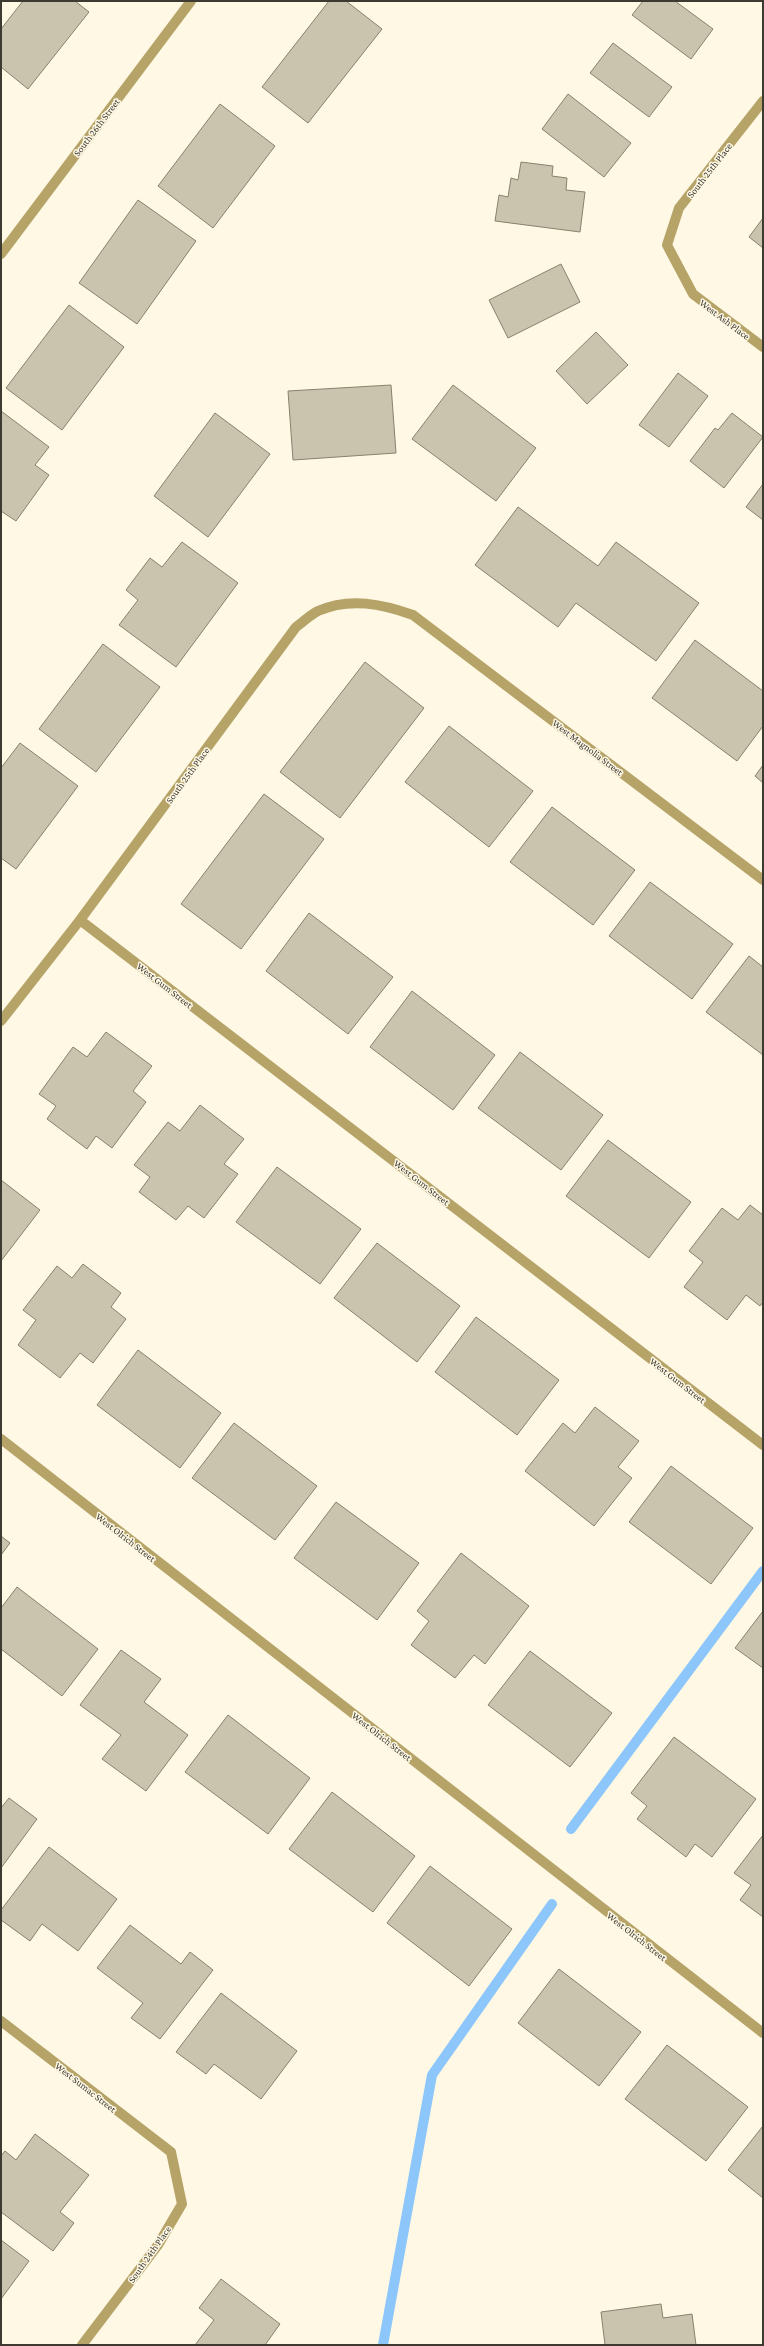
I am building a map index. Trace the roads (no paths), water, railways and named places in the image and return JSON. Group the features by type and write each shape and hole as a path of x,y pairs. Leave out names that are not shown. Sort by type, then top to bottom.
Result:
{"street":[{"name":"South 26th Street","path":"1,254 191,1"},
{"name":"South 25th Place","path":"667,245 679,208 763,101"},
{"name":"West Ash Place","path":"667,245 693,294 763,348"},
{"name":"South 25th Place","path":"1,1021 80,920 296,627 318,611 348,602 383,605 413,615"},
{"name":"West Magnolia Street","path":"413,615 763,880"},
{"name":"West Gum Street","path":"80,920 763,1445"},
{"name":"West Olrich Street","path":"1,1439 763,2033"},
{"name":"West Sumac Street","path":"1,2021 171,2152"},
{"name":"South 24th Place","path":"82,2345 158,2245 182,2204 171,2152"}],"waterway":[{"path":"571,1829 763,1571"},
{"path":"383,2345 432,2075 552,1904"}]}
